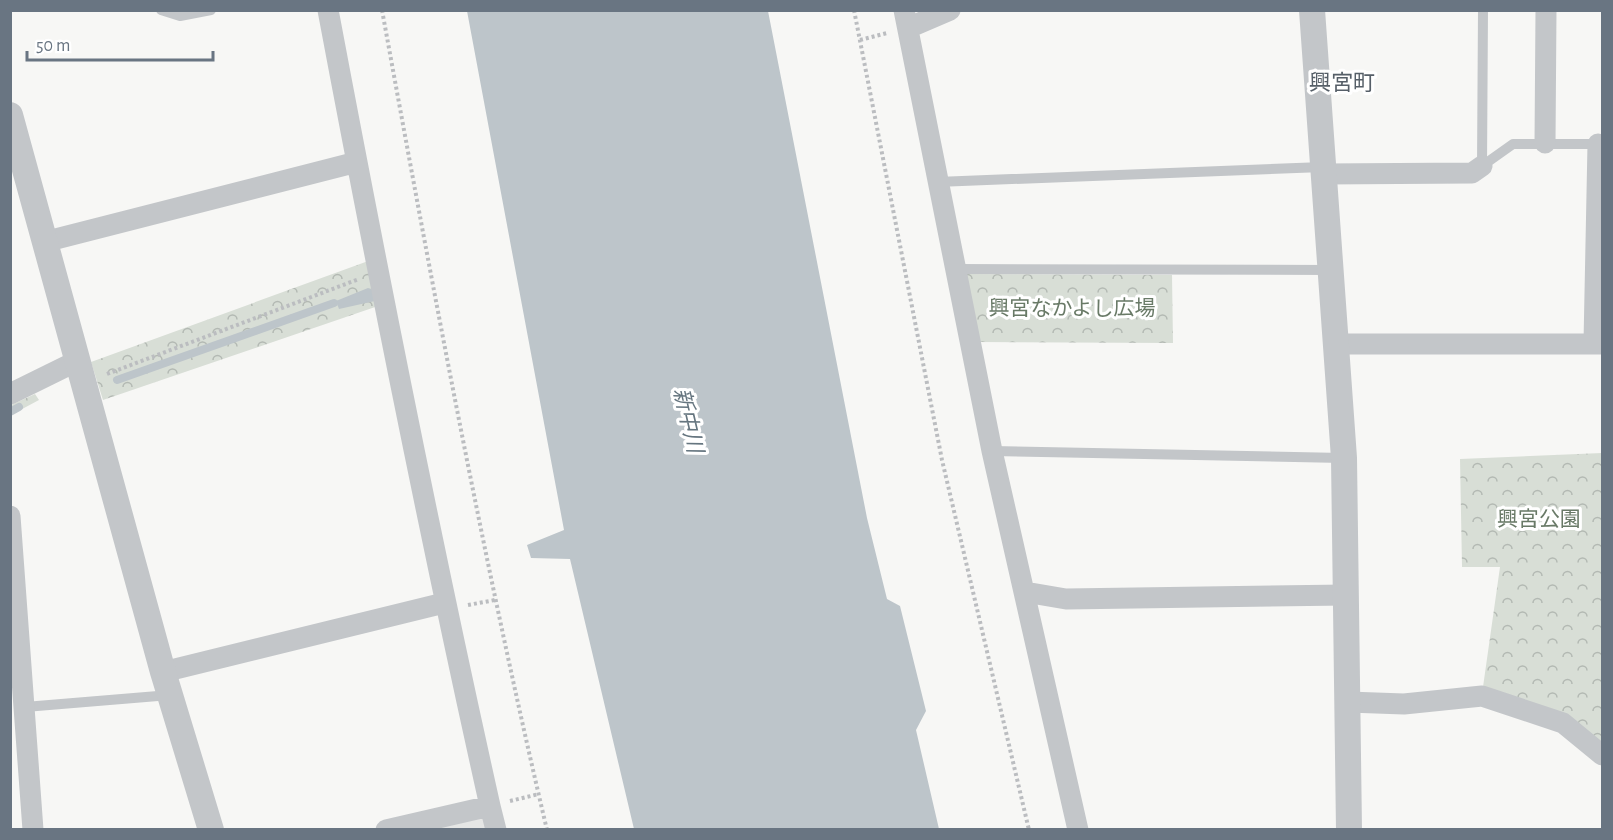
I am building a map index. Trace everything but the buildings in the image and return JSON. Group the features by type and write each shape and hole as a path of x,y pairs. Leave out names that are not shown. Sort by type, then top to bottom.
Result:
{"street":[{"path":"328,10 377,272 495,804 496,830"},
{"path":"950,10 906,19 992,451 1078,830"},
{"path":"1312,10 1330,270 1338,344 1344,458 1349,830"},
{"path":"1545,143 1546,10"},
{"path":"10,115 166,683 211,830"},
{"path":"1338,344 1598,344 1600,144"},
{"path":"44,242 357,162"},
{"path":"1323,170 1472,173 1482,166"},
{"path":"10,394 81,372"},
{"path":"10,516 33,830"},
{"path":"1024,592 1066,599 1346,596"},
{"path":"166,683 451,605"},
{"path":"1348,702 1404,704 1482,696 1563,723 1602,755"},
{"path":"386,830 495,804"}],"lane":[{"path":"162,10 180,16 211,10"},
{"path":"1482,166 1483,10"},
{"path":"1482,166 1513,144 1600,144"},
{"path":"937,182 1323,170"},
{"path":"957,269 1330,270"},
{"path":"992,451 1344,458"},
{"path":"25,707 166,683"}],"path":[{"path":"382,10 420,221 495,600 547,830"},
{"path":"854,10 942,460 1029,830"},
{"path":"81,372 377,272"},
{"path":"451,605 495,600"},
{"path":"495,804 539,795"}],"shaded area":[{"path":"479,815 486,819 489,830 415,830"}],"green space":[{"path":"371,260 381,305 103,400 91,362"},
{"name":"興宮なかよし広場","path":"964,274 1172,275 1173,343 977,342"},
{"path":"35,394 39,400 11,415 11,405"},
{"name":"興宮公園","path":"1602,453 1602,748 1482,694 1500,567 1462,567 1460,459"}],"water":[{"name":"新中川","path":"467,11 768,11 867,518 887,599 900,606 926,711 916,730 939,829 634,829 570,559 531,558 527,545 564,530"},
{"path":"368,288 375,290 375,301 339,309 336,301"}],"waterway":[{"path":"117,380 334,303"},
{"path":"10,412 19,407"}],"district":[{"name":"興宮町","path":"1342,82"}]}
